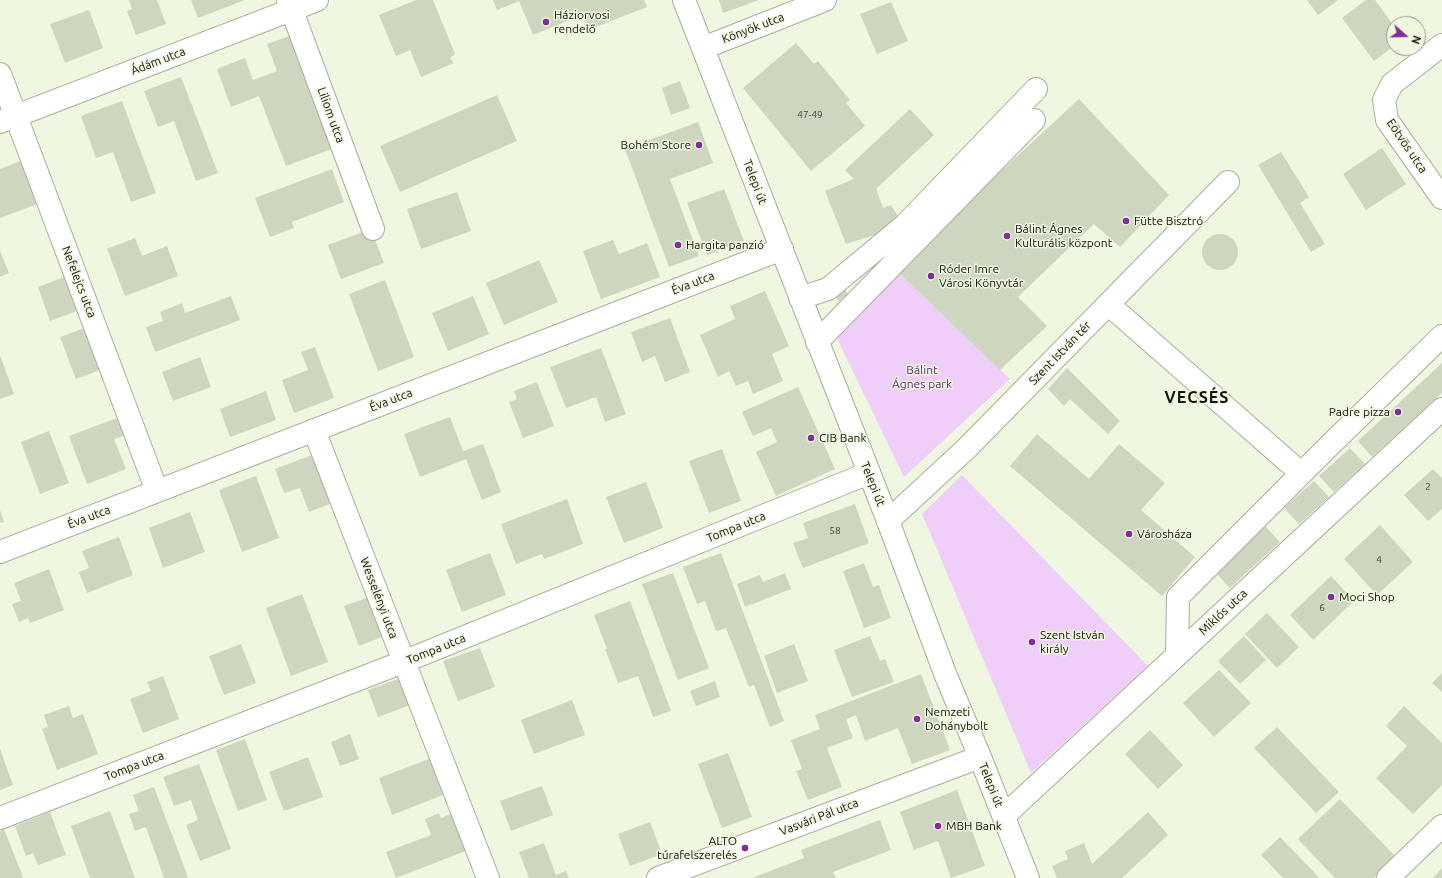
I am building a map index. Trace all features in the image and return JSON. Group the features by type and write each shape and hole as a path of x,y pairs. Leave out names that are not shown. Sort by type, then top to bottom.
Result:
{"street":[{"name":"Ádám utca","path":"8,119 290,5 317,0"},
{"name":"Telepi út","path":"684,0 888,521 946,676 980,756 1028,878"},
{"name":"Könyök utca","path":"702,48 825,0"},
{"name":"Liliom utca","path":"290,5 373,229"},
{"name":"Eötvös utca","path":"1442,45 1392,84 1384,100 1387,120 1442,198"},
{"name":"Nefelejcs utca","path":"0,74 8,119 157,491"},
{"path":"800,298 828,289 904,226 1036,89"},
{"path":"817,342 1034,120"},
{"name":"Szent István tér","path":"888,521 967,448 1228,182"},
{"name":"Éva utca","path":"0,552 782,249"},
{"path":"1108,304 1301,473"},
{"path":"1177,655 1178,598 1301,473 1442,336"},
{"name":"Miklós utca","path":"1004,816 1442,409"},
{"name":"Wesselényi utca","path":"314,430 488,878"},
{"name":"Tompa utca","path":"0,818 403,662 869,473"},
{"name":"Vasvári Pál utca","path":"658,878 980,756"},
{"path":"1388,878 1442,826"}],"green space":[{"name":"Bálint Ágnes park","path":"895,269 1010,379 904,477 828,320"},
{"path":"962,475 1148,666 1031,773 922,514"}],"building":[{"path":"129,0 157,0 166,24 136,35 127,11 132,9"},
{"path":"191,0 245,0 198,18"},
{"path":"416,0 433,0 455,54 450,58 454,63 421,77 410,50 396,56 379,15"},
{"name":"Háziorvosi rendelő","path":"493,0 644,0 647,7 588,30 582,15 533,35 519,1 497,10"},
{"path":"719,0 759,0 723,13"},
{"path":"1307,0 1338,0 1318,15"},
{"path":"1366,0 1375,0 1387,16 1386,52 1374,61 1342,18"},
{"path":"891,2 908,41 877,54 860,14"},
{"path":"89,10 103,48 65,63 50,24"},
{"path":"298,33 340,146 286,166 259,96 231,107 217,69 245,58 253,80 277,71 267,44"},
{"path":"796,43 814,64 818,61 850,100 846,103 865,126 811,171 743,88"},
{"path":"181,77 218,173 196,181 174,121 158,127 144,91"},
{"path":"680,81 690,108 671,115 662,88"},
{"path":"497,95 517,141 400,192 380,146"},
{"name":"Bálint Ágnes Kulturális központ","path":"1079,99 1169,195 1120,247 1094,224 1018,297 1047,326 1000,370 895,269"},
{"path":"122,101 156,193 131,202 113,152 96,158 81,116"},
{"path":"910,109 934,135 876,189 883,208 891,205 904,226 846,244 825,191 854,179 845,170"},
{"path":"698,122 713,163 670,179 699,256 669,267 625,149"},
{"path":"1382,148 1406,184 1366,210 1343,174"},
{"path":"1281,152 1309,197 1300,203 1325,244 1311,252 1258,165"},
{"path":"26,159 43,202 0,218 0,169"},
{"path":"332,169 344,202 292,222 294,228 270,237 255,198"},
{"path":"724,189 744,241 707,255 687,203"},
{"path":"457,192 471,231 421,249 407,209"},
{"path":"371,229 384,263 341,279 328,245"},
{"path":"1224,234 1233,239 1237,245 1237,259 1233,265 1224,270 1216,270 1207,265 1203,259 1202,248 1207,239 1213,235"},
{"path":"135,238 142,256 167,246 178,276 125,296 107,249"},
{"path":"613,240 619,254 647,243 660,277 601,299 583,251"},
{"path":"0,251 9,273 0,277"},
{"path":"539,260 558,302 504,325 486,283"},
{"path":"72,274 85,308 50,321 38,287"},
{"path":"385,280 414,357 378,371 349,294"},
{"path":"844,288 848,294 839,301 834,295"},
{"path":"765,291 789,346 772,354 783,381 753,394 748,381 736,386 729,371 718,377 700,335 735,319 730,306"},
{"path":"231,296 240,320 155,352 146,327 163,321 160,312 182,303 185,313"},
{"path":"473,296 489,334 448,351 432,313"},
{"path":"670,318 690,372 665,382 655,356 642,362 631,332"},
{"path":"87,327 103,369 76,379 60,337"},
{"path":"315,347 334,398 294,413 282,380 308,370 301,352"},
{"path":"601,348 626,414 605,422 596,397 566,408 550,367"},
{"path":"0,355 14,394 0,399"},
{"path":"200,357 211,387 173,401 162,372"},
{"path":"1442,363 1442,393 1372,457 1358,441"},
{"path":"1067,368 1120,421 1108,434 1070,399 1064,406 1048,389"},
{"path":"537,382 554,426 523,438 509,402 517,399 514,391"},
{"path":"798,387 835,469 776,496 756,452 777,442 771,428 753,436 742,412"},
{"path":"266,391 276,420 230,437 220,409"},
{"path":"125,415 132,433 114,439 126,469 87,484 69,436"},
{"path":"450,417 463,451 483,444 501,492 482,500 466,459 420,477 404,434"},
{"path":"49,431 69,483 40,494 21,442"},
{"name":"Városháza","path":"1037,434 1089,479 1119,444 1165,483 1141,510 1195,557 1162,596 1010,466"},
{"path":"1350,448 1365,464 1334,492 1319,476"},
{"path":"722,449 741,501 709,513 689,461"},
{"path":"317,453 335,502 309,512 300,488 284,493 275,469"},
{"path":"1433,469 1442,478 1442,509 1428,521 1404,495"},
{"path":"256,476 279,538 242,552 219,490"},
{"path":"1314,481 1329,497 1299,524 1284,508"},
{"path":"646,482 663,528 624,543 606,497"},
{"path":"567,499 583,544 544,559 542,554 516,564 501,524"},
{"path":"855,504 869,543 803,568 793,543 808,538 803,523"},
{"path":"0,510 4,522 0,523"},
{"path":"190,512 205,552 163,568 149,528"},
{"path":"1380,525 1413,562 1377,595 1344,559"},
{"path":"1265,526 1280,542 1230,588 1215,572"},
{"path":"119,537 133,575 87,593 79,572 89,568 82,551"},
{"path":"490,553 506,595 462,612 446,570"},
{"path":"721,553 784,721 770,727 754,685 749,687 726,628 716,631 705,601 697,604 683,567"},
{"path":"864,563 873,587 879,585 891,618 864,628 843,571"},
{"path":"49,569 64,610 30,623 28,618 19,622 12,604 21,601 14,583"},
{"path":"673,573 709,668 678,680 642,584"},
{"path":"785,573 791,589 745,607 737,584 760,575 763,582"},
{"path":"1331,576 1354,601 1313,640 1290,615"},
{"path":"302,594 328,662 291,676 266,608"},
{"path":"372,596 387,635 359,646 344,606"},
{"path":"630,601 671,711 653,717 638,676 618,683 594,615"},
{"path":"1267,613 1299,647 1277,668 1245,634"},
{"path":"870,636 880,661 885,659 894,682 852,697 834,650"},
{"path":"1244,636 1266,660 1240,684 1218,661"},
{"path":"241,644 256,683 224,695 209,656"},
{"path":"794,644 808,681 777,693 764,656"},
{"path":"480,648 495,687 458,701 443,661"},
{"path":"1219,670 1251,703 1214,737 1183,703"},
{"path":"1442,673 1442,692 1432,683"},
{"path":"921,674 950,750 912,764 898,728 865,741 856,715 846,719 853,738 827,748 842,787 808,800 796,771 802,769 791,740 820,729 815,715"},
{"path":"163,676 179,719 143,733 130,699 151,691 147,682"},
{"path":"403,677 413,704 378,717 368,690"},
{"path":"715,681 720,697 696,706 690,691"},
{"path":"572,700 585,735 534,754 521,720"},
{"path":"69,706 73,718 83,714 98,754 57,770 42,729 48,727 44,715"},
{"path":"1404,706 1442,743 1442,785 1413,814 1376,778 1407,746 1386,726"},
{"path":"1277,727 1339,792 1316,813 1254,748"},
{"path":"1150,730 1183,765 1158,789 1125,754"},
{"path":"350,734 359,759 340,766 331,742"},
{"path":"245,739 267,800 238,811 216,750"},
{"path":"0,749 13,785 0,790"},
{"path":"728,753 752,817 722,828 698,764"},
{"path":"308,757 323,797 284,811 269,772"},
{"path":"434,757 448,793 392,815 379,778"},
{"path":"199,764 231,849 200,861 186,825 198,820 191,800 174,806 163,777"},
{"path":"542,786 553,815 511,831 500,801"},
{"path":"154,787 188,877 186,878 164,878 146,827 135,831 129,814 139,811 133,795"},
{"name":"MBH Bank","path":"957,790 985,866 951,878 938,841 914,850 900,812"},
{"path":"1340,799 1396,857 1374,878 1335,878 1298,839"},
{"path":"110,811 135,878 90,878 71,826"},
{"path":"457,811 471,849 396,878 386,852 431,835 425,819 439,813 441,818"},
{"path":"50,812 66,855 38,865 33,853 26,856 15,826"},
{"path":"1148,812 1168,835 1122,878 1057,878 1052,866 1068,859 1065,851 1084,843 1092,864"},
{"path":"880,820 891,850 833,872 836,878 752,878 804,858 801,850"},
{"path":"650,822 662,854 630,866 618,834"},
{"path":"4,829 23,878 0,878 0,831"},
{"path":"1280,837 1319,878 1283,878 1261,855"},
{"path":"544,843 556,875 566,871 569,878 529,878 519,852"},
{"path":"1442,868 1442,878 1433,878"}],"place":[{"name":"Háziorvosi rendelő","path":"546,22"},
{"name":"Bohém Store","path":"699,145"},
{"name":"Fütte Bisztró","path":"1126,221"},
{"name":"Bálint Ágnes Kulturális központ","path":"1007,236"},
{"name":"Hargita panzió","path":"678,245"},
{"name":"Róder Imre Városi Könyvtár","path":"931,276"},
{"name":"Padre pizza","path":"1398,412"},
{"name":"CIB Bank","path":"811,438"},
{"name":"Városháza","path":"1129,534"},
{"name":"Moci Shop","path":"1331,597"},
{"name":"Szent István király","path":"1032,642"},
{"name":"Nemzeti Dohánybolt","path":"917,719"},
{"name":"MBH Bank","path":"938,826"},
{"name":"ALTO túrafelszerelés","path":"745,848"}],"district":[{"name":"VECSÉS","path":"1197,398"}]}
